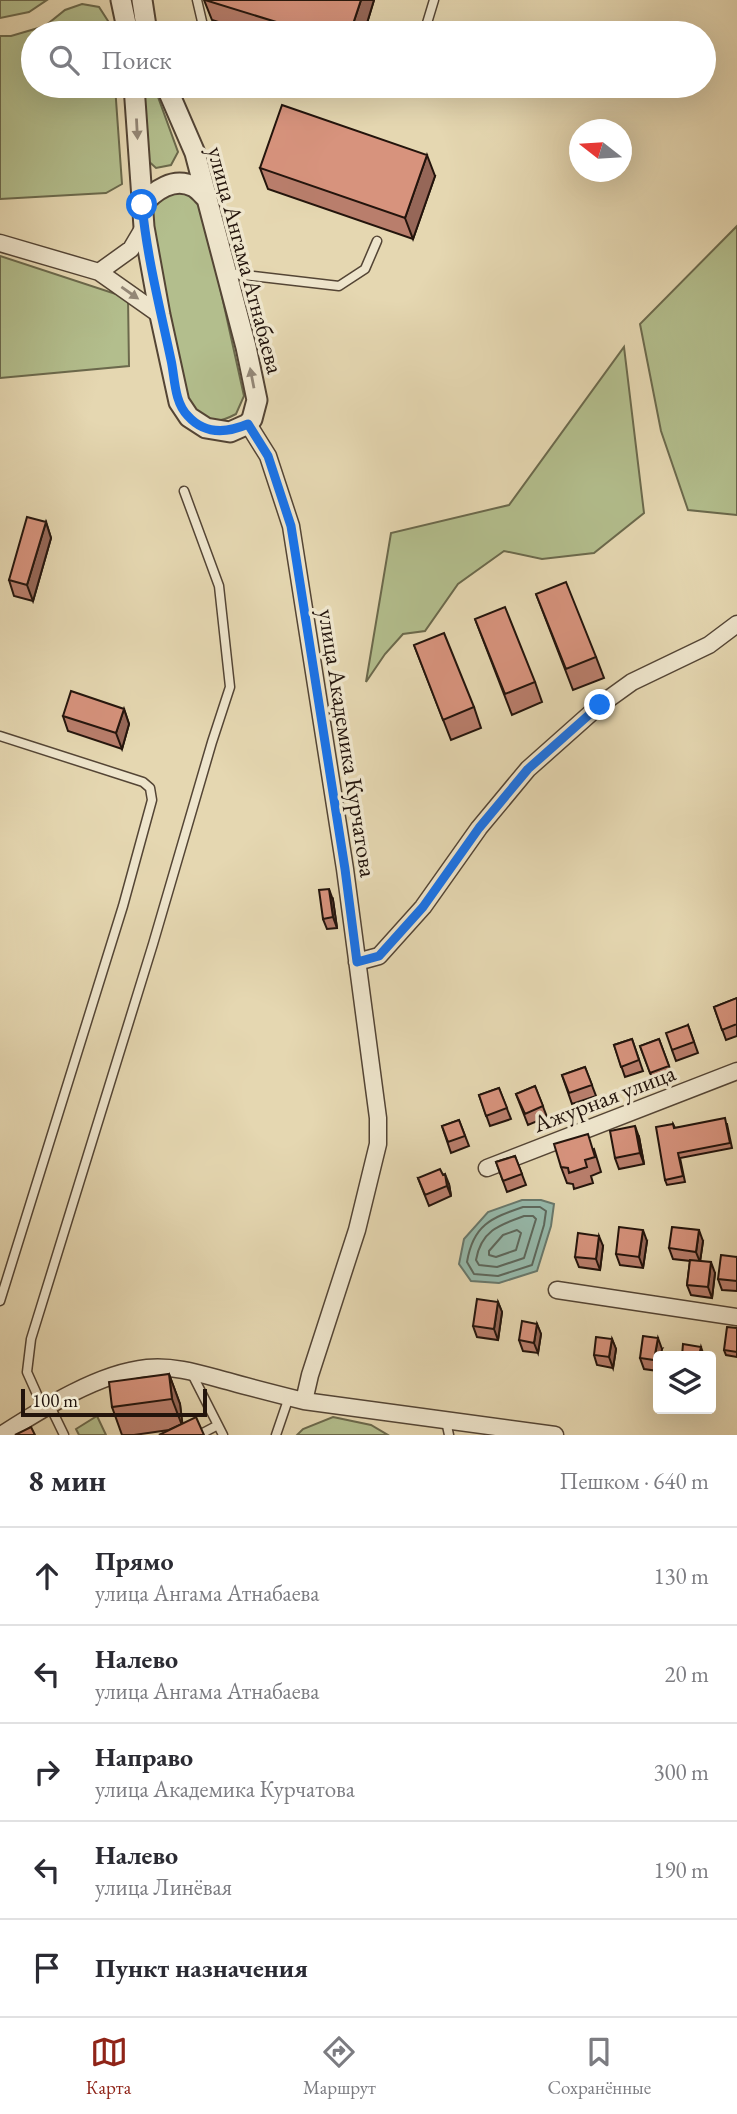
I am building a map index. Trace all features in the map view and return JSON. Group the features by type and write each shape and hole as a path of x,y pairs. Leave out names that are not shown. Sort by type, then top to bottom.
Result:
{"street":[{"path":"121,0 125,21"},
{"path":"142,0 145,21"},
{"path":"135,98 144,227 179,402 188,417 206,428 230,432 248,424"},
{"name":"улица Ангама Атнабаева","path":"171,98 195,153 246,347 257,400 248,424"},
{"path":"139,172 147,179 167,180 187,167 195,153"},
{"path":"142,205 157,189 181,183 194,187 207,199"},
{"path":"100,272 131,249 144,227"},
{"path":"0,243 100,272 160,315"},
{"name":"улица Академика Курчатова","path":"248,424 268,456 291,526 345,869 378,1118 379,1144 357,1230 310,1375 297,1399"},
{"path":"357,962 379,956 423,907 479,828 528,769 600,705 632,682 709,645 737,624"},
{"name":"Ажурная улица","path":"487,1168 737,1071"},
{"path":"556,1290 737,1317"},
{"path":"1,1435 98,1382 147,1368 191,1371 297,1399 447,1428 555,1435"}],"lane":[{"path":"197,0 202,21"},
{"path":"428,21 434,0"},
{"path":"226,273 339,286 365,269 377,240"},
{"path":"64,1435 27,1372 32,1339 230,687 219,586 184,491"},
{"path":"0,736 143,782 150,788 152,800 123,906 0,1301"},
{"path":"191,1371 223,1435"},
{"path":"276,1435 297,1399"},
{"path":"199,1435 218,1425"}],"green space":[{"path":"0,0 47,0 29,12 0,18"},
{"path":"82,4 99,7 108,21 51,21 65,10"},
{"path":"21,33 21,98 116,98 122,184 106,193 0,199 0,36"},
{"path":"143,98 158,98 178,152 171,165 156,168 144,157"},
{"path":"163,192 190,192 202,206 244,396 236,414 220,421 209,420 186,402 148,217 150,204"},
{"path":"737,226 737,515 688,510 661,431 640,324"},
{"path":"0,256 128,298 129,366 0,378"},
{"path":"624,347 644,513 594,553 542,559 504,551 458,584 425,631 403,634 366,682 391,533 509,505"},
{"path":"97,1416 106,1435 79,1435 76,1429"},
{"path":"333,1417 371,1425 388,1435 297,1435 303,1429"}],"water":[{"path":"522,1200 541,1200 554,1204 551,1226 537,1271 499,1283 471,1281 459,1264 464,1239 488,1212"}],"building":[{"path":"205,0 361,0 354,21 273,21"},
{"path":"282,105 427,155 405,218 260,168"},
{"path":"27,517 46,522 27,585 9,580"},
{"path":"566,582 596,657 566,669 536,594"},
{"path":"505,607 535,682 505,694 475,619"},
{"path":"444,633 474,707 443,720 414,645"},
{"path":"71,691 124,709 116,733 63,716"},
{"path":"329,889 333,917 323,919 319,890"},
{"path":"737,998 737,1024 722,1030 714,1007"},
{"path":"688,1025 694,1042 672,1050 666,1033"},
{"path":"632,1039 639,1060 621,1067 614,1045"},
{"path":"659,1039 669,1066 650,1073 640,1046"},
{"path":"585,1067 592,1085 569,1093 562,1075"},
{"path":"535,1086 543,1106 525,1114 516,1094"},
{"path":"499,1088 507,1108 486,1116 479,1095"},
{"path":"725,1118 730,1143 678,1153 683,1176 665,1180 656,1127 673,1124 674,1128"},
{"path":"459,1120 465,1136 448,1142 442,1126"},
{"path":"635,1126 640,1153 615,1158 610,1131"},
{"path":"588,1134 595,1157 585,1160 587,1167 569,1173 568,1168 561,1167 554,1144"},
{"path":"515,1156 522,1174 503,1181 496,1162"},
{"path":"440,1169 443,1175 445,1174 447,1186 425,1195 418,1178"},
{"path":"619,1227 643,1230 639,1257 616,1254"},
{"path":"672,1227 699,1230 696,1252 669,1248"},
{"path":"578,1233 599,1236 596,1259 575,1257"},
{"path":"721,1255 737,1257 737,1281 718,1279"},
{"path":"690,1260 711,1262 708,1287 687,1285"},
{"path":"477,1299 498,1302 494,1329 473,1326"},
{"path":"522,1321 537,1324 534,1343 519,1340"},
{"path":"727,1327 737,1328 737,1352 724,1350"},
{"path":"643,1336 658,1338 653,1360 640,1358"},
{"path":"596,1337 612,1339 609,1357 594,1355"},
{"path":"683,1344 701,1347 700,1351 682,1351"},
{"path":"169,1374 172,1399 112,1407 109,1382"},
{"path":"196,1417 204,1435 159,1435"},
{"path":"31,1427 35,1435 15,1435"}],"route":[{"path":"142,205 160,315 179,402 188,417 206,428 230,432 248,424 268,456 291,526 357,962 379,956 423,907 479,828 528,769 600,705"}]}
